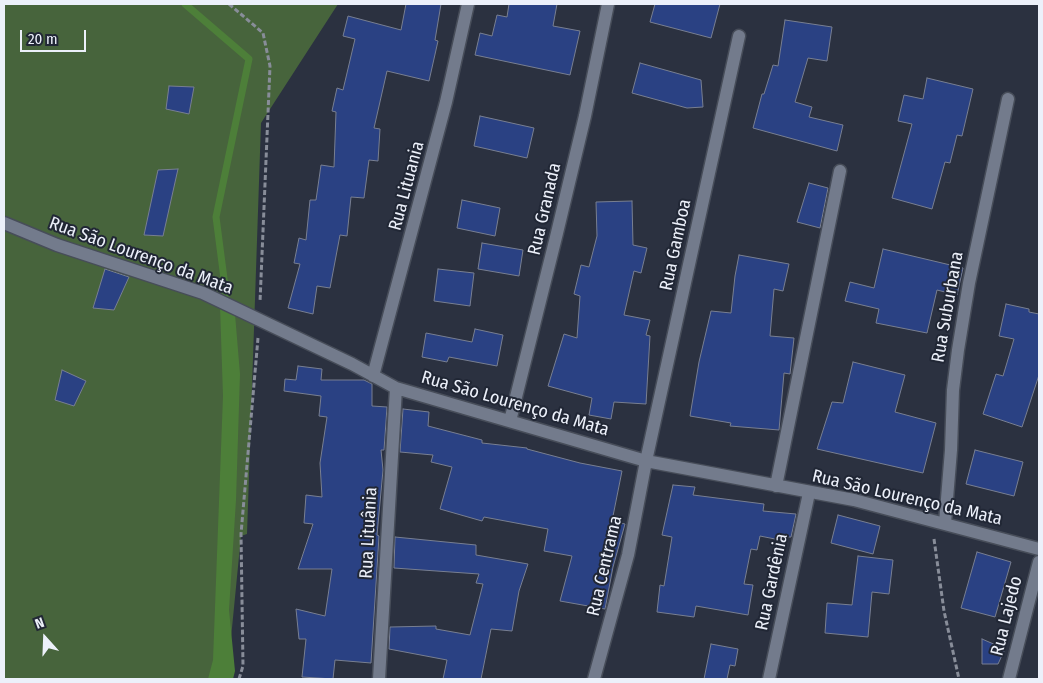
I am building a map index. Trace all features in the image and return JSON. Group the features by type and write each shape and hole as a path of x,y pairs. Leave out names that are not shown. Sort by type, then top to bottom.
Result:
{"street":[{"name":"Rua Lituania","path":"373,376 444,111 468,4"},
{"name":"Rua Granada","path":"510,421 558,233 608,4"},
{"name":"Rua Gamboa","path":"646,460 739,36"},
{"name":"Rua Suburbana","path":"945,523 952,450 953,390 958,350 969,283 1008,99"},
{"path":"776,486 840,172"},
{"name":"Rua São Lourenço da Mata","path":"4,222 57,245 202,293 396,388 646,460 809,493 854,500 1039,549"},
{"name":"Rua Lituânia","path":"379,679 396,388"},
{"name":"Rua Centrama","path":"594,679 628,555 646,460"},
{"name":"Rua Gardênia","path":"769,679 809,493"},
{"name":"Rua Lajedo","path":"1010,679 1039,562"}],"path":[{"path":"932,521 944,611 959,679"}],"shaded area":[{"path":"4,4 338,4 261,123 247,534 241,536 227,679 4,679"},
{"path":"220,306 235,314 240,374 236,500 229,610 235,671 233,679 208,679 213,660 223,396"}],"building":[{"path":"406,4 441,4 435,40 438,41 429,81 387,71 374,128 380,129 378,161 369,160 364,198 351,197 347,236 340,235 330,288 317,286 313,314 288,308 300,264 294,263 299,238 306,240 310,200 316,200 321,165 334,167 336,112 332,111 337,88 343,90 355,39 343,36 348,16 401,30"},
{"path":"509,4 557,4 553,26 580,31 570,75 475,55 480,33 492,36 497,15 507,17"},
{"path":"655,4 720,4 711,38 650,22"},
{"path":"785,20 832,27 827,61 808,58 795,102 812,107 809,117 843,125 837,151 753,128 762,94 764,94 773,65 778,66"},
{"path":"640,63 701,80 703,107 687,108 632,93"},
{"path":"927,78 973,89 962,136 957,135 950,163 945,162 932,209 892,198 912,124 898,121 904,95 923,99"},
{"path":"169,86 194,87 189,114 166,109"},
{"path":"480,116 534,128 527,158 474,146"},
{"path":"178,169 163,236 144,235 158,170"},
{"path":"809,183 828,188 820,228 797,222"},
{"path":"462,200 500,208 495,236 457,228"},
{"path":"632,201 633,245 647,248 641,273 634,271 624,315 650,320 646,335 650,336 646,404 614,402 611,419 589,415 592,398 548,386 564,334 577,338 580,296 574,294 581,265 589,267 597,236 596,202"},
{"path":"482,243 523,250 519,276 478,269"},
{"path":"883,249 963,268 957,295 937,290 927,333 876,323 879,309 845,301 850,282 874,288"},
{"path":"739,255 789,264 783,291 774,289 770,336 794,338 790,374 784,373 779,430 730,426 731,423 690,416 699,362 711,311 731,313"},
{"path":"105,269 129,277 114,310 93,308"},
{"path":"438,269 474,273 470,306 434,301"},
{"path":"1006,304 1029,309 1029,312 1039,314 1039,375 1022,427 983,414 996,374 1003,376 1014,339 999,336"},
{"path":"475,329 503,335 497,366 449,357 447,362 422,357 426,333 472,342"},
{"path":"853,362 905,375 895,412 936,423 923,473 817,449 832,402 843,403"},
{"path":"298,366 322,369 321,380 364,380 372,384 372,406 387,407 384,450 381,450 383,470 377,535 379,536 371,663 335,660 333,679 302,677 306,639 299,639 296,609 325,616 332,569 298,569 313,524 304,523 306,495 322,497 320,463 327,417 319,416 321,396 284,391 285,379 296,380"},
{"path":"62,370 86,381 74,406 55,400"},
{"path":"403,409 429,412 428,426 482,440 482,443 527,448 580,463 622,471 612,521 625,524 613,567 605,609 560,601 572,556 544,551 548,529 484,517 482,521 440,509 452,467 431,462 433,455 400,452"},
{"path":"975,450 1023,462 1014,496 966,484"},
{"path":"673,485 695,487 693,495 764,504 763,511 796,514 791,537 781,537 780,540 760,536 757,550 751,549 744,584 753,585 748,615 696,606 694,617 657,612 660,585 664,586 672,537 662,535"},
{"path":"838,515 880,526 873,554 831,543"},
{"path":"395,537 476,545 476,555 528,564 519,591 512,631 491,629 481,679 443,679 447,660 389,649 390,627 436,626 436,629 470,635 483,584 476,583 479,574 394,568"},
{"path":"977,552 1011,562 995,617 961,608"},
{"path":"858,556 893,560 889,594 872,592 868,637 825,633 827,603 852,605"},
{"path":"982,639 1005,649 998,664 982,664"},
{"path":"711,644 738,649 735,666 730,665 727,679 704,679"}],"waterway":[{"path":"185,4 249,59 216,217 226,294"}]}
